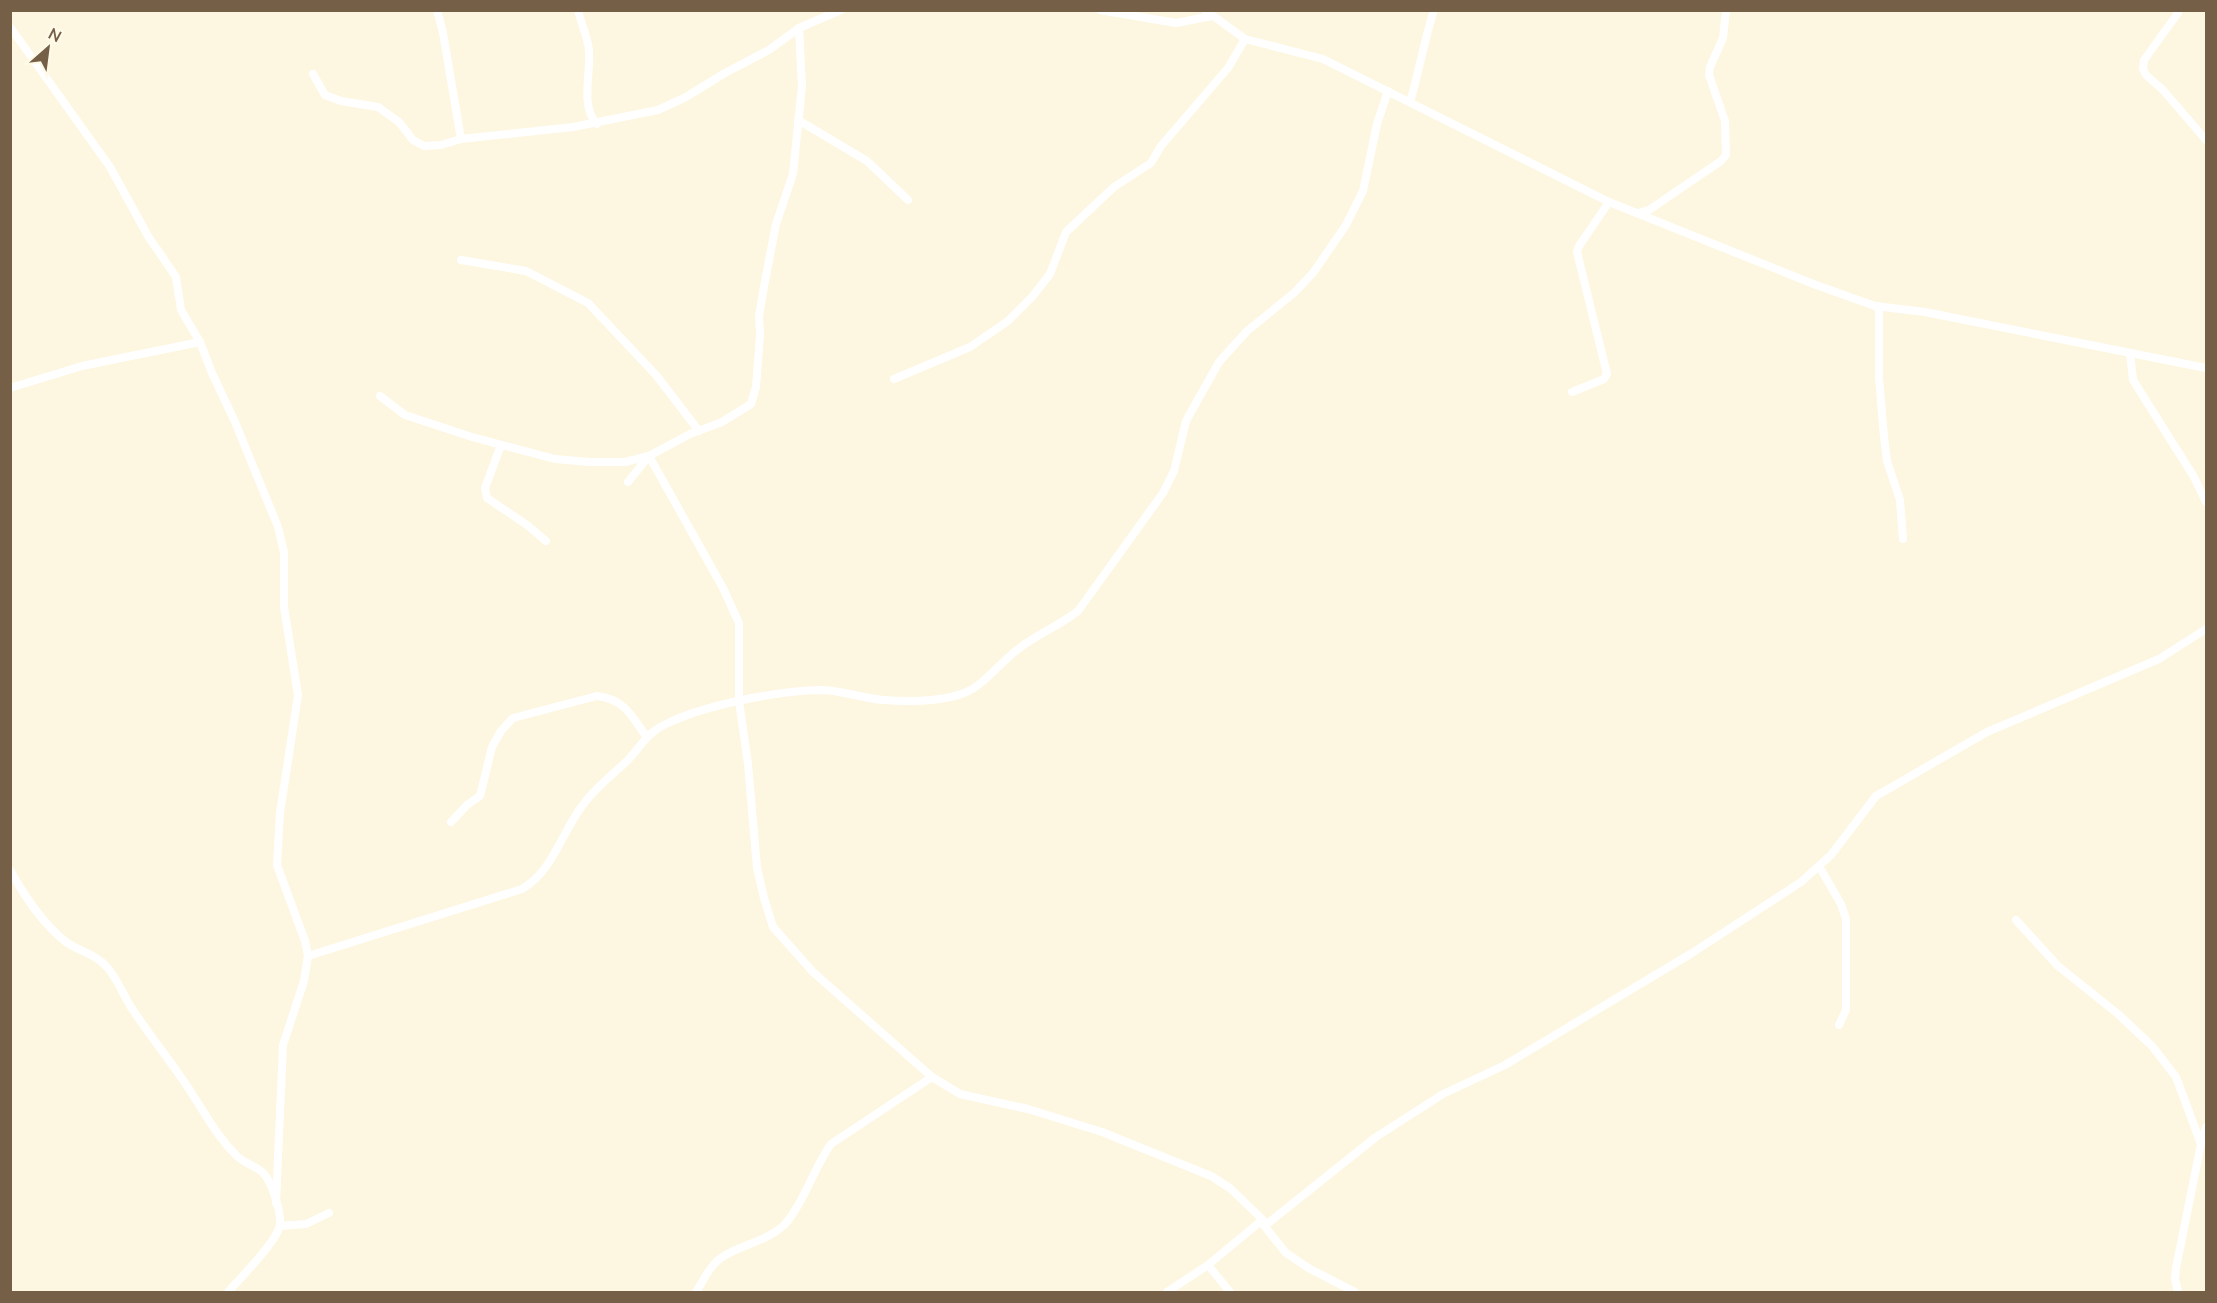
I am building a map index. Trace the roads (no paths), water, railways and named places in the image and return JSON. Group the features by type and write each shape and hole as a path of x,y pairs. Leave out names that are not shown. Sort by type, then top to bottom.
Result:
{"street":[{"path":"437,10 461,139"},
{"path":"578,10 589,52 588,90 591,118 597,124"},
{"path":"313,74 325,95 341,101 378,108 399,122 413,140 424,146 441,145 461,139 597,124 658,110 686,97 769,50 800,28 841,10"},
{"path":"1100,10 1176,23 1209,13 1245,39 1323,59 1609,202 1816,285 1879,306 1925,312 2206,368"},
{"path":"1410,102 1418,75 1423,44 1434,10"},
{"path":"1638,213 1649,210 1721,161 1726,155 1725,121 1709,75 1710,67 1723,38 1726,10"},
{"path":"2178,13 2144,60 2143,69 2206,140"},
{"path":"10,27 110,167 148,236 176,277 182,310 200,342 251,460 278,527 284,552 284,607 298,695 280,813 277,865 305,941 308,956 304,981 283,1045 276,1203"},
{"path":"380,396 405,415 555,459 589,462 625,462 649,456 736,415 750,404 754,397 760,345 759,316 776,224 793,174 802,86 800,28"},
{"path":"894,380 970,347 1008,321 1032,297 1050,274 1066,232 1114,187 1151,163 1161,146 1228,68 1245,39"},
{"path":"308,956 522,890 534,882 559,848 582,806 630,758 646,736 691,712 740,701 821,690 917,701 967,693 1018,649 1066,621 1078,611 1162,492 1174,471 1186,421 1219,362 1247,331 1294,293 1313,273 1346,225 1364,191 1377,124 1388,91"},
{"path":"798,120 867,161 908,200"},
{"path":"1572,392 1604,379 1607,374 1577,252 1609,202"},
{"path":"461,260 526,271 588,303 656,375 699,431"},
{"path":"1879,306 1884,437 1887,461 1900,500 1903,539"},
{"path":"10,388 82,366 200,342"},
{"path":"2130,353 2133,380 2194,477 2206,502"},
{"path":"501,445 485,488 488,498 546,541"},
{"path":"649,456 723,588 739,623 740,701 757,868 773,927 813,972 932,1077 960,1094 1028,1110 1102,1132 1212,1176 1230,1188 1264,1222 1286,1253 1310,1269 1355,1293"},
{"path":"628,482 649,456"},
{"path":"1167,1293 1208,1265 1376,1137 1443,1094 1505,1065 1613,1001 1801,882 1831,855 1875,796 1987,732 2158,659 2206,629"},
{"path":"451,822 467,805 480,796 492,747 501,731 513,718 597,696 618,702 627,709 646,736"},
{"path":"1819,866 1845,911 1846,1010 1839,1025"},
{"path":"10,870 36,910 51,928 68,944 88,952 104,964 195,1097 216,1133 238,1158 262,1172 271,1182 280,1226 261,1255 228,1293"},
{"path":"2016,920 2058,966 2118,1014 2152,1046 2176,1077 2201,1144"},
{"path":"696,1293 712,1265 724,1256 766,1237 784,1225 820,1159 831,1144 932,1077"},
{"path":"2178,1293 2175,1280 2176,1268 2206,1127"},
{"path":"280,1226 306,1224 329,1213"},
{"path":"1208,1265 1230,1293"}]}
